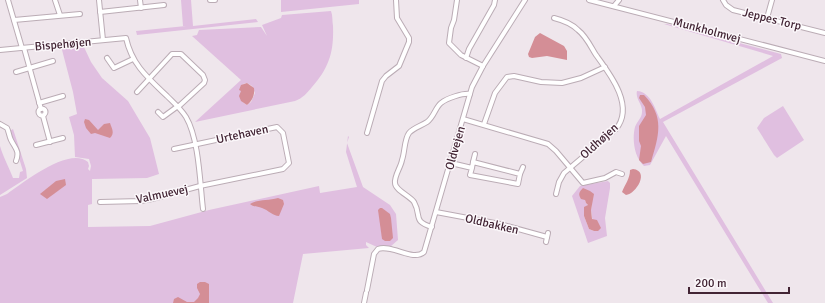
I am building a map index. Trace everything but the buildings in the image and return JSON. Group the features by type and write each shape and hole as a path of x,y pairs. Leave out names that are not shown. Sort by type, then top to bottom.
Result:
{"street":[{"path":"8,0 41,109 38,113 43,116 50,142"},
{"path":"55,0 60,15"},
{"path":"99,0 103,40"},
{"path":"140,0 141,8"},
{"path":"210,0 215,0"},
{"path":"367,133 382,81 400,65 410,42 397,18 396,0"},
{"path":"457,0 449,42 460,55 483,66"},
{"path":"466,58 469,49 494,5 495,0"},
{"name":"Oldvejen","path":"364,303 373,257 376,250 382,248 412,255 421,254 425,250 470,94 476,78 525,0"},
{"name":"Munkholmvej","path":"590,0 825,61"},
{"path":"614,6 618,0"},
{"name":"Jeppes Torp","path":"723,0 733,10 824,32"},
{"path":"767,18 772,0"},
{"path":"100,12 164,5"},
{"path":"14,20 80,14"},
{"name":"Oldhøjen","path":"554,18 579,30 614,80 621,98 623,109 621,120 614,130 569,167 560,178 556,194"},
{"path":"824,32 825,26"},
{"name":"Bispehøjen","path":"0,50 126,38 133,58"},
{"path":"137,92 172,54 181,54 203,75 205,80 204,83 178,106 163,117 158,112"},
{"path":"107,58 114,68 133,58 139,69 178,106 189,124 195,144 203,209"},
{"path":"16,72 53,61"},
{"path":"484,124 495,93 508,77 514,76 541,82 562,83 581,78 605,67"},
{"path":"432,227 424,225 420,222 413,202 409,196 397,188 395,185 395,180 404,156 407,138 410,131 430,120 442,102 463,94 470,94"},
{"path":"39,102 63,96"},
{"name":"Oldhøjen","path":"463,119 548,144 584,183 604,178 616,172 622,174"},
{"path":"0,124 7,128 12,142 15,145 18,156 16,161"},
{"name":"Urtehaven","path":"195,144 276,127 283,133 289,162 283,169 200,186"},
{"path":"36,145 63,138"},
{"path":"174,149 195,144"},
{"path":"475,154 470,175 518,184"},
{"path":"473,162 520,174"},
{"path":"451,163 472,168"},
{"path":"517,190 522,167"},
{"name":"Valmuevej","path":"100,202 146,200 200,186"},
{"name":"Oldbakken","path":"436,212 500,224 547,237"}],"shaded area":[{"path":"181,0 191,0 193,26 256,19 258,22 137,35 136,31 186,26 183,26"},
{"path":"281,0 359,0 359,4 281,12"},
{"path":"331,11 333,44 329,59 318,80 305,95 295,101 195,122 241,80 192,36 197,35 199,30 261,27 267,36 262,25 281,18 282,15","holes":["247,83 252,86 255,93 251,102 247,105 241,100 240,94 243,84"]},
{"path":"664,24 781,54 782,58 663,122 773,303 768,303 666,136 650,165 644,166 636,153 634,137 635,127 642,112 637,97 637,91 646,94 660,119 773,56"},
{"path":"540,33 564,46 567,51 567,60 547,56 529,57 528,54 535,37"},
{"path":"83,45 91,62 102,78 128,101 150,138 159,174 147,178 92,179 92,204 88,205 88,227 150,226 209,210 319,186 320,193 357,187 346,152 347,143 363,187 390,205 396,214 398,240 390,247 377,247 366,242 366,245 369,248 303,254 293,303 0,303 0,197 58,162 80,158 88,162 88,169 90,171 91,166 89,159 75,157 74,135 69,117 77,114 61,46"},
{"path":"247,83 254,88 254,93 253,98 247,105 241,101 239,96 241,91 239,90 241,85"},
{"path":"640,95 644,95 651,103 658,119 658,135 651,162 643,164 639,160 641,146 639,141 639,126 646,115 645,107 639,98"},
{"path":"783,106 804,140 777,158 757,128 764,118"},
{"path":"85,119 89,120 98,130 104,124 110,123 113,131 112,136 110,138 95,133 91,134 86,128 84,122"},
{"path":"13,129 26,169 27,178 0,195 0,146 13,178 19,178 20,172 23,171 10,131"},
{"path":"633,169 638,171 640,174 640,182 634,191 626,195 622,192 630,170"},
{"path":"65,179 66,185 47,199 40,194 56,181"},
{"path":"608,181 610,183 605,218 607,236 588,243 572,196 580,186","holes":["585,200 592,200 591,210 594,231 589,229 584,216 588,205"]},
{"path":"583,188 594,194 591,210 592,219 597,220 601,228 598,231 589,229 584,216 584,207 588,205 585,200 581,199 579,196"},
{"path":"278,198 283,200 284,204 279,216 250,204 256,201"},
{"path":"380,208 390,214 393,238 390,241 385,241 382,239 378,210"},
{"path":"200,282 209,284 209,303 173,303 174,299 178,297 187,302 194,302 200,294 197,284"}]}
